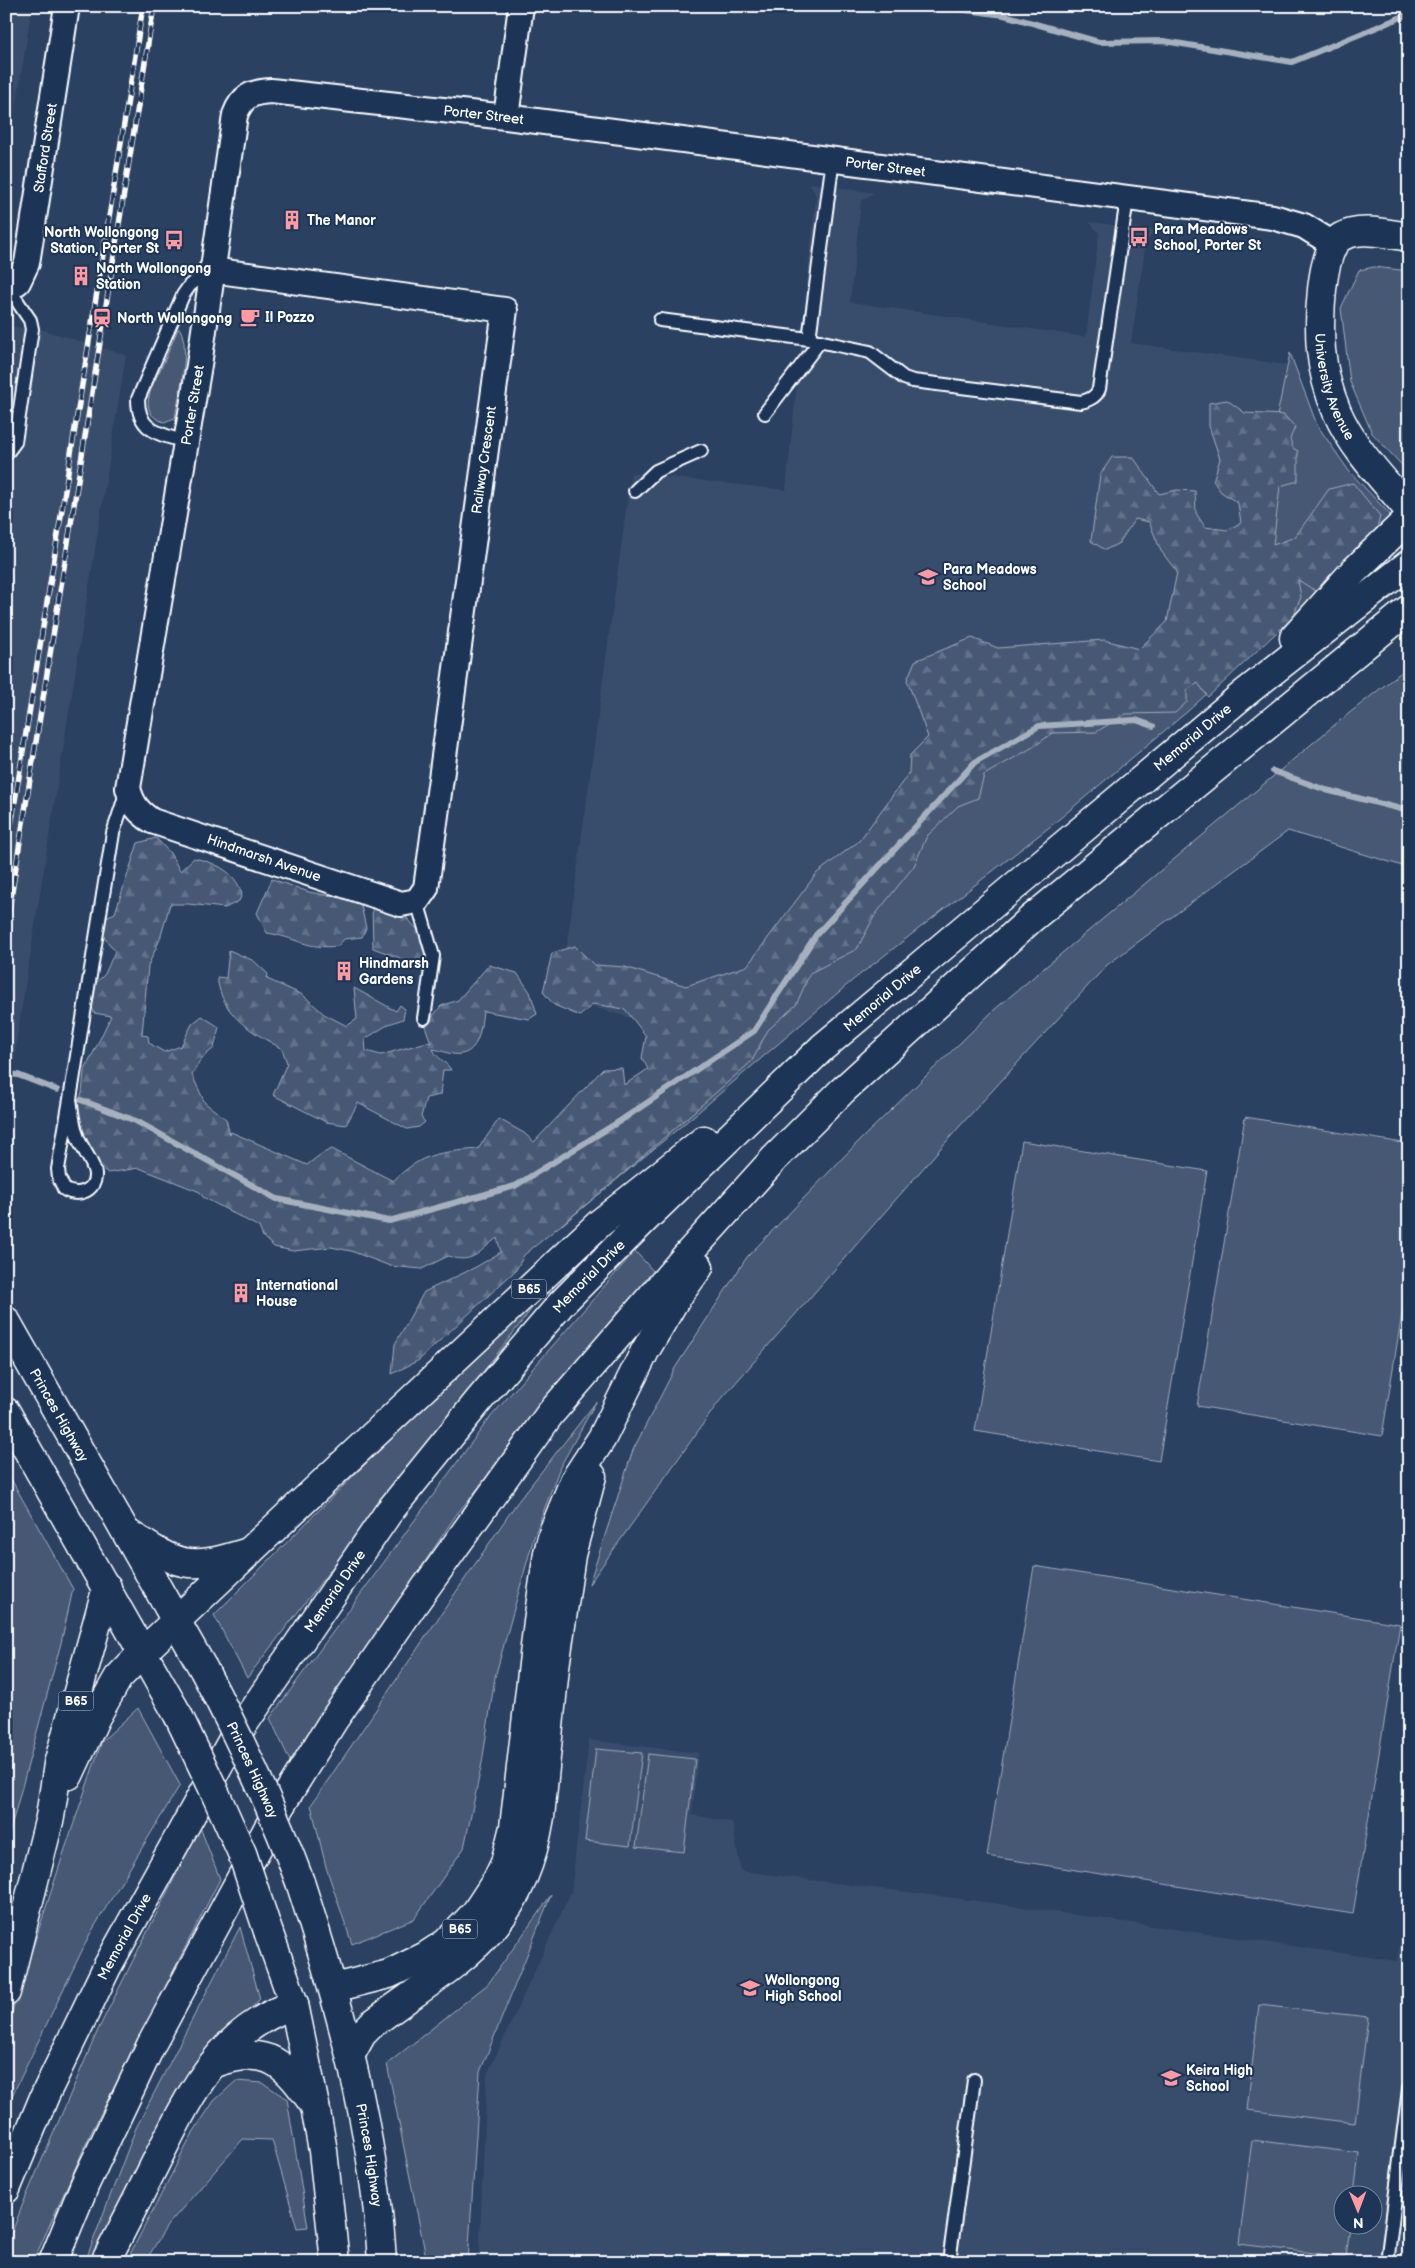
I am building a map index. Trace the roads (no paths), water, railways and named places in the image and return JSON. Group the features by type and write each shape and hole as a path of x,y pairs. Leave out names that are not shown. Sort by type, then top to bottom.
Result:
{"main road":[{"path":"1333,244 1340,237 1361,232 1409,237"},
{"name":"University Avenue","path":"1333,244 1327,261 1321,309 1321,350 1325,374 1337,412 1346,429 1406,509"},
{"path":"1245,693 1354,571 1406,509"},
{"name":"Memorial Drive","path":"6,2188 45,2095 107,1967 232,1741 388,1513 480,1399 561,1304 644,1220 823,1047 1245,693 1409,564"},
{"path":"53,2262 85,2184 150,2046 279,1808 333,1721 413,1605 550,1414 689,1253 774,1159 842,1091 1031,919 1409,609"},
{"path":"1270,724 1409,629"},
{"name":"B65","path":"50,1817 96,1717 118,1678 143,1652 600,1223 823,1047"},
{"name":"B65","path":"105,2262 172,2129 194,2092 230,2044 270,2013 334,1988 389,1974 426,1956 446,1942 467,1922 476,1912 497,1880 505,1863 514,1827 548,1553 554,1530 574,1482 602,1438 637,1366 675,1300 774,1159"},
{"name":"Princes Highway","path":"6,1321 204,1670 248,1756 282,1832 334,1988 351,2054 370,2160 382,2262"},
{"path":"6,1412 178,1715 242,1853 294,2004 324,2159 335,2262"},
{"path":"351,2054 362,2034 372,2024 446,1971 484,1938 508,1909 524,1877 536,1840 540,1816 555,1667 571,1556 602,1438"},
{"path":"126,1532 161,1555 182,1563 194,1564 217,1561 250,1551"},
{"name":"B65","path":"6,1992 50,1817 58,1764 107,1587"},
{"path":"215,2063 242,2055 258,2056 272,2060 294,2077 315,2106"}],"street":[{"name":"Stafford Street","path":"9,288 22,275 28,256 67,6"},
{"path":"506,117 521,6"},
{"name":"Porter Street","path":"128,788 186,442 235,115 242,100 254,92 271,91 506,117 1283,219 1304,226 1333,244"},
{"name":"Railway Crescent","path":"211,270 504,310 426,888 417,901"},
{"name":"Hindmarsh Avenue","path":"128,788 131,801 137,810 152,821 401,904 417,901"}],"lane":[{"path":"765,413 815,340 833,159"},
{"path":"660,320 815,340 870,352 904,378 913,381 1081,402 1087,401 1097,394 1099,389 1127,199"},
{"path":"186,442 159,434 145,424 138,408 138,399 181,299 190,286 211,270"},
{"path":"6,454 15,442 32,329 30,320 9,288"},
{"path":"635,491 656,471 701,451"},
{"path":"70,1099 77,1137 94,1168 95,1176 93,1183 87,1191 78,1194 64,1189 58,1174 70,1099 113,833 128,788"},
{"path":"417,901 433,956 424,1018"},
{"path":"949,2262 974,2080"},
{"path":"1387,2262 1409,2089"}],"waterway":[{"path":"936,6 1004,15 1099,42 1164,41 1292,62 1409,14"},
{"path":"81,1100 136,1121 277,1199 389,1221 515,1186 620,1121 754,1031 816,935 975,762 1039,726 1136,720 1153,726"},
{"path":"1273,771 1326,790 1409,811"},
{"path":"6,1074 18,1075 57,1090"}],"railway":[{"path":"6,857 143,6"},
{"path":"6,929 154,6"}],"place":[{"name":"The Manor","path":"292,220"},
{"name":"Para Meadows School, Porter St","path":"1139,237"},
{"name":"North Wollongong Station, Porter St","path":"174,240"},
{"name":"North Wollongong Station","path":"81,276"},
{"name":"Il Pozzo","path":"250,317"},
{"name":"North Wollongong","path":"102,318"},
{"name":"Para Meadows School","path":"928,577"},
{"name":"Hindmarsh Gardens","path":"344,971"},
{"name":"International House","path":"241,1293"},
{"name":"Wollongong High School","path":"750,1988"},
{"name":"Keira High School","path":"1171,2078"}]}
